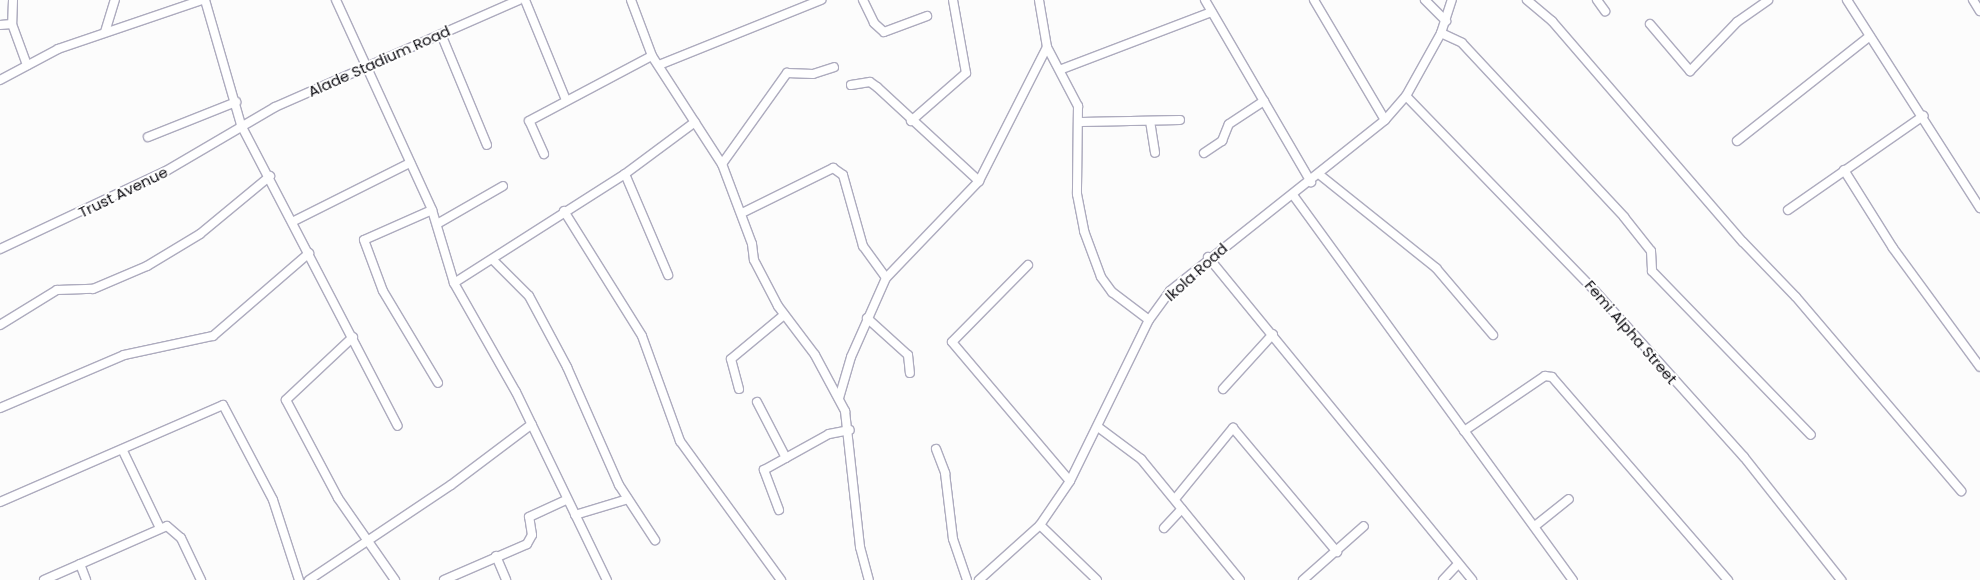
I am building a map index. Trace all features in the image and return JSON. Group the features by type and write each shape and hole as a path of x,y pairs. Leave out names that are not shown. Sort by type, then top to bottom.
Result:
{"street":[{"path":"13,0 12,24 27,65"},
{"path":"105,32 116,0"},
{"path":"0,80 27,65 105,32 204,0 236,102 241,125 294,221 398,426"},
{"path":"336,0 432,210 454,283 532,424 566,500 607,580"},
{"name":"Alade Stadium Road","path":"241,125 367,66 519,0"},
{"path":"526,0 566,100"},
{"path":"631,0 652,56 722,164 742,213 754,260 784,316 816,355 839,398 850,430 860,547 869,580"},
{"path":"658,65 821,0"},
{"path":"863,0 874,23 884,32 927,16"},
{"path":"911,121 966,73 953,0"},
{"path":"1039,0 1047,47 1062,70 1081,122 1077,182 1084,231 1100,277 1117,297 1149,320"},
{"path":"1204,0 1311,182"},
{"path":"1314,0 1385,120"},
{"path":"1425,0 1446,21"},
{"name":"Ikola Road","path":"979,580 1040,525 1070,481 1149,320 1170,291 1208,257 1311,182 1385,120 1406,96 1441,32 1452,0"},
{"path":"1527,0 1552,21 1743,242 1796,297 1961,491"},
{"path":"1597,0 1605,11"},
{"path":"1650,24 1690,71 1737,22 1768,0"},
{"path":"1847,0 1923,116 1980,208"},
{"path":"1973,0 1980,11"},
{"path":"1062,70 1211,12"},
{"path":"0,25 12,24"},
{"path":"1441,32 1462,43 1624,217 1650,251 1652,271 1811,435"},
{"path":"441,34 487,145"},
{"path":"1737,141 1870,36"},
{"path":"839,398 868,318 886,278 980,181 1047,47"},
{"path":"544,154 528,123 566,100 652,56"},
{"path":"722,164 787,73 813,74 834,67"},
{"path":"851,85 870,82 911,121 980,181"},
{"name":"Femi Alpha Street","path":"1406,96 1595,290 1744,457 1841,580"},
{"path":"1204,153 1222,141 1229,124 1264,101"},
{"path":"148,137 236,102"},
{"path":"1788,210 1923,116"},
{"path":"1081,122 1180,120"},
{"path":"1150,121 1155,153"},
{"path":"454,283 494,260 564,211 625,174 695,122"},
{"name":"Trust Avenue","path":"0,249 166,171 241,125"},
{"path":"294,221 410,163"},
{"path":"742,213 833,168 839,170 864,246 886,278"},
{"path":"1844,170 1893,248 1980,367"},
{"path":"625,174 668,274"},
{"path":"1320,175 1436,268 1494,335"},
{"path":"0,325 56,290 93,289 146,266 220,219 270,176"},
{"path":"437,224 503,186"},
{"path":"1294,195 1573,580"},
{"path":"432,210 364,240 383,291 438,382"},
{"path":"564,211 642,336 680,441 781,580"},
{"path":"0,408 124,355 213,336 309,252"},
{"path":"1208,257 1229,287 1273,334 1472,580"},
{"path":"494,260 528,296 628,499 655,540"},
{"path":"1028,265 952,342 1070,481"},
{"path":"739,389 731,359 784,316"},
{"path":"868,318 908,355 910,373"},
{"path":"1223,389 1273,334"},
{"path":"353,337 286,400 338,498 370,541 395,580"},
{"path":"1464,431 1545,376 1552,377 1728,580"},
{"path":"757,402 786,458"},
{"path":"0,502 225,406 273,500 299,580"},
{"path":"308,580 370,541 532,424"},
{"path":"1098,427 1141,459 1240,580"},
{"path":"1175,499 1233,428 1337,552"},
{"path":"779,510 763,473 829,434 850,430"},
{"path":"936,450 945,473 953,539 967,580"},
{"path":"123,451 159,526"},
{"path":"575,515 628,499"},
{"path":"444,580 531,540 528,517 566,500"},
{"path":"1535,526 1569,500"},
{"path":"1164,528 1182,509"},
{"path":"1040,525 1097,580"},
{"path":"44,580 159,526 175,530 201,580"},
{"path":"1303,580 1337,552 1364,526"},
{"path":"496,556 506,580"},
{"path":"80,564 86,580"},
{"path":"1442,580 1458,564"}]}
